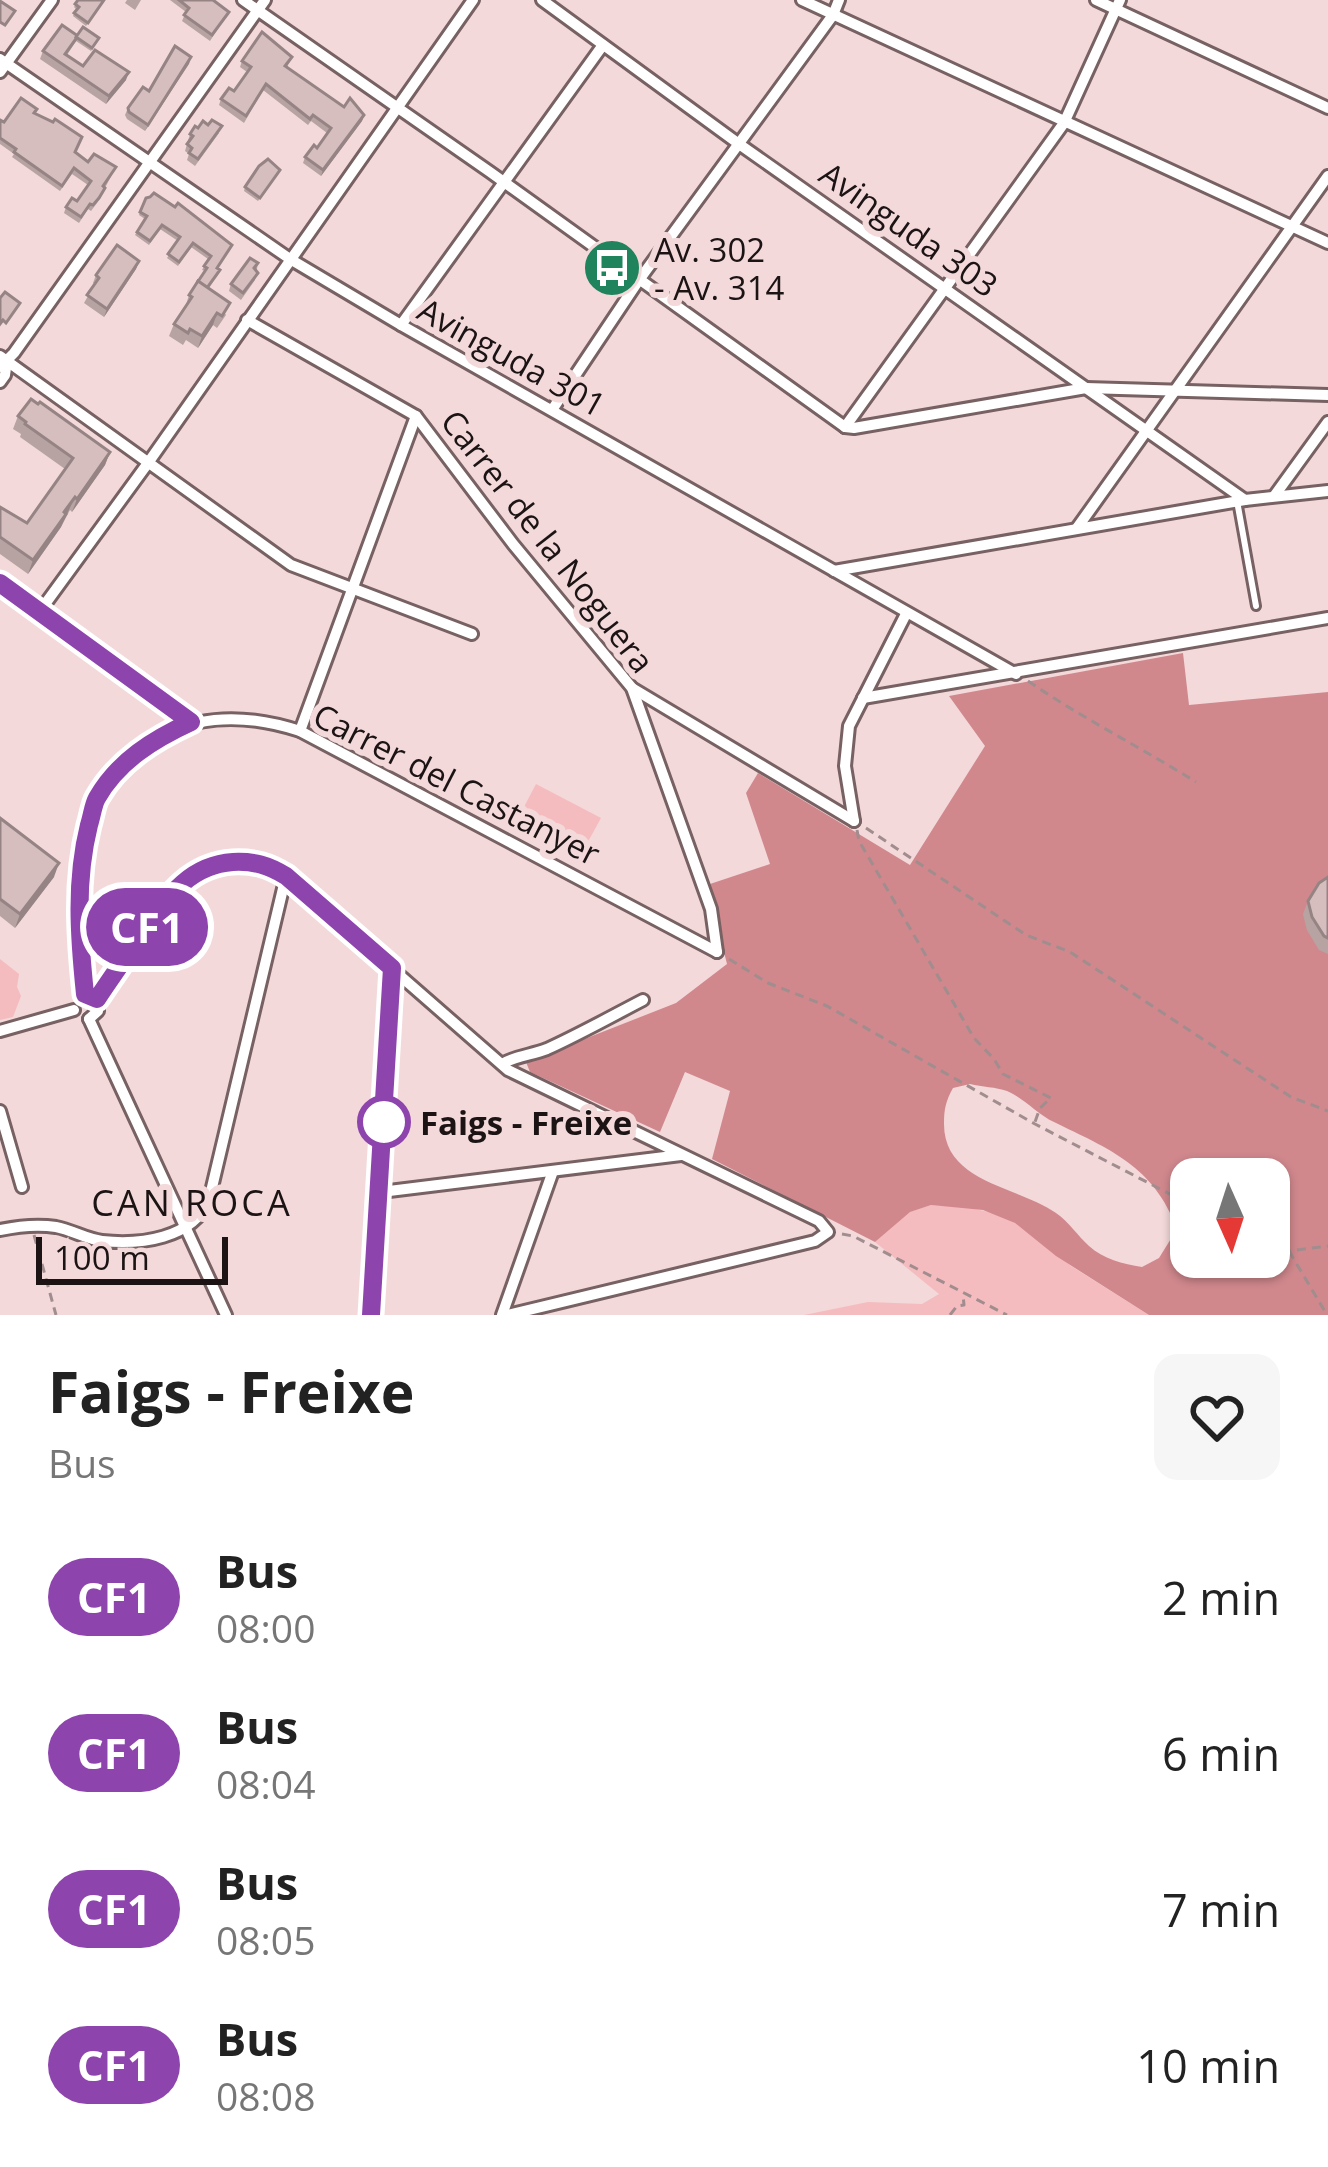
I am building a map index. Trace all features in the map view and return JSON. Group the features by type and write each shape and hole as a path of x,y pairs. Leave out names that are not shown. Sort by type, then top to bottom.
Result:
{"street":[{"path":"2,65 52,0"},
{"path":"243,0 261,5 396,107 845,427 1087,388 1328,395"},
{"path":"40,611 473,0"},
{"name":"Avinguda 303","path":"542,0 1241,501"},
{"path":"802,0 1328,243"},
{"path":"552,410 839,0"},
{"path":"1096,0 1118,4 1328,107"},
{"path":"845,427 1064,123 1118,4"},
{"path":"0,382 5,375 2,361 150,164 261,5"},
{"path":"401,326 603,45"},
{"name":"Avinguda 301","path":"2,65 290,259 401,326 1016,674"},
{"path":"1077,528 1328,176"},
{"name":"Carrer de la Noguera","path":"247,320 416,416 513,544 632,688 711,909 717,952"},
{"path":"2,361 291,565 472,634"},
{"path":"300,731 416,416"},
{"path":"1275,495 1328,422"},
{"path":"834,571 1275,495 1328,491"},
{"path":"0,583 191,722"},
{"path":"854,821 845,766 850,726 907,614"},
{"path":"863,698 1328,618"},
{"path":"632,688 854,821"},
{"name":"Carrer del Castanyer","path":"91,996 78,914 82,854 96,799 124,764 153,739 191,722 232,719 273,722 300,731 717,952"},
{"path":"88,1019 74,1010 75,999 91,996 183,880 201,869 231,862 268,865 505,1067 819,1221 828,1232 815,1241 505,1315"},
{"path":"0,1230 60,1227 97,1240 122,1242 164,1236 186,1228 202,1215 286,876"},
{"path":"371,1315 392,968"},
{"path":"88,1019 98,1011 91,996"},
{"path":"505,1067 509,1059 526,1058 644,1000"},
{"path":"0,1031 74,1010"},
{"path":"88,1019 226,1315"},
{"path":"0,1111 22,1187"},
{"path":"381,1192 683,1155"},
{"path":"505,1315 553,1172"}],"lane":[{"path":"1241,501 1256,606"}],"path":[{"path":"1016,674 1196,782"},
{"path":"854,821 1026,935 1070,952 1291,1097 1328,1111"},
{"path":"854,821 860,841 974,1038 1003,1074 1051,1098 1040,1108 1035,1124"},
{"path":"717,952 768,983 826,1006 1170,1194"},
{"path":"31,1225 56,1315"},
{"path":"828,1232 853,1236 1007,1315"},
{"path":"1290,1251 1328,1246"},
{"path":"1290,1253 1328,1315"},
{"path":"950,1315 964,1305 964,1293"}],"shaded area":[{"path":"1183,653 1189,705 1328,692 1328,1315 1149,1315 1056,1256 1015,1223 983,1210 931,1205 910,1212 875,1242 712,1159 730,1091 685,1072 660,1132 530,1072 526,1062 676,1003 727,964 707,885 770,864 746,793 758,773 910,865 985,746 949,696","holes":["970,1084 1003,1090 1128,1162 1156,1190 1170,1214 1170,1158 1290,1158 1290,1278 1170,1278 1170,1240 1159,1258 1142,1267 1107,1258 1056,1213 969,1171 947,1144 947,1101 953,1088"]},
{"path":"536,784 601,818 579,858 515,824"},
{"path":"0,959 19,974 21,996 13,1017 0,1020"},
{"path":"931,1205 1001,1215 1149,1315 804,1315 868,1302 922,1304 939,1294 875,1242 909,1212"}],"building":[{"path":"78,0 104,0 88,23 74,13"},
{"path":"179,0 213,0 229,12 212,35 184,15 189,8"},
{"path":"0,1 15,11 5,25 0,22"},
{"path":"62,25 78,36 65,54 83,66 95,50 129,72 109,96 43,51"},
{"path":"83,27 99,38 92,48 76,37"},
{"path":"262,32 292,57 285,66 344,107 350,98 364,115 323,170 305,157 331,128 313,115 310,119 266,84 246,116 221,99 229,88 234,91 251,67 242,61"},
{"path":"175,46 191,57 148,125 128,108 143,87 149,91"},
{"path":"21,98 37,109 34,113 55,119 82,137 75,152 88,162 94,154 116,167 99,198 81,217 66,207 72,198 77,201 91,181 74,168 62,186 0,138 0,120 4,122"},
{"path":"212,120 222,126 198,159 189,153 190,134 195,126"},
{"path":"268,159 280,170 260,198 245,187"},
{"path":"154,193 175,207 178,203 232,245 207,288 198,281 211,256 193,243 179,262 168,254 180,237 162,225 150,241 137,232 147,216 140,212 146,198"},
{"path":"117,245 139,261 107,309 87,295"},
{"path":"250,258 258,263 254,268 258,273 243,293 231,284"},
{"path":"198,281 230,303 202,336 174,324"},
{"path":"5,292 20,303 6,323 0,324 0,298"},
{"path":"31,399 110,452 33,560 0,537 0,507 27,523 73,458 18,416"},
{"path":"0,818 59,863 20,914 0,899"},
{"path":"1328,877 1328,938 1312,917 1308,901"}],"bus line":[{"name":"CF1","path":"0,583 191,722 153,739 124,764 96,799 82,854 78,914 85,994 97,999 183,880 201,869 231,862 268,865 286,876 392,968 371,1315"}],"place":[{"name":"Av. 302 - Av. 314","path":"612,268"},
{"name":"Faigs - Freixe","path":"384,1122"}],"district":[{"name":"CAN ROCA","path":"192,1202"}]}
